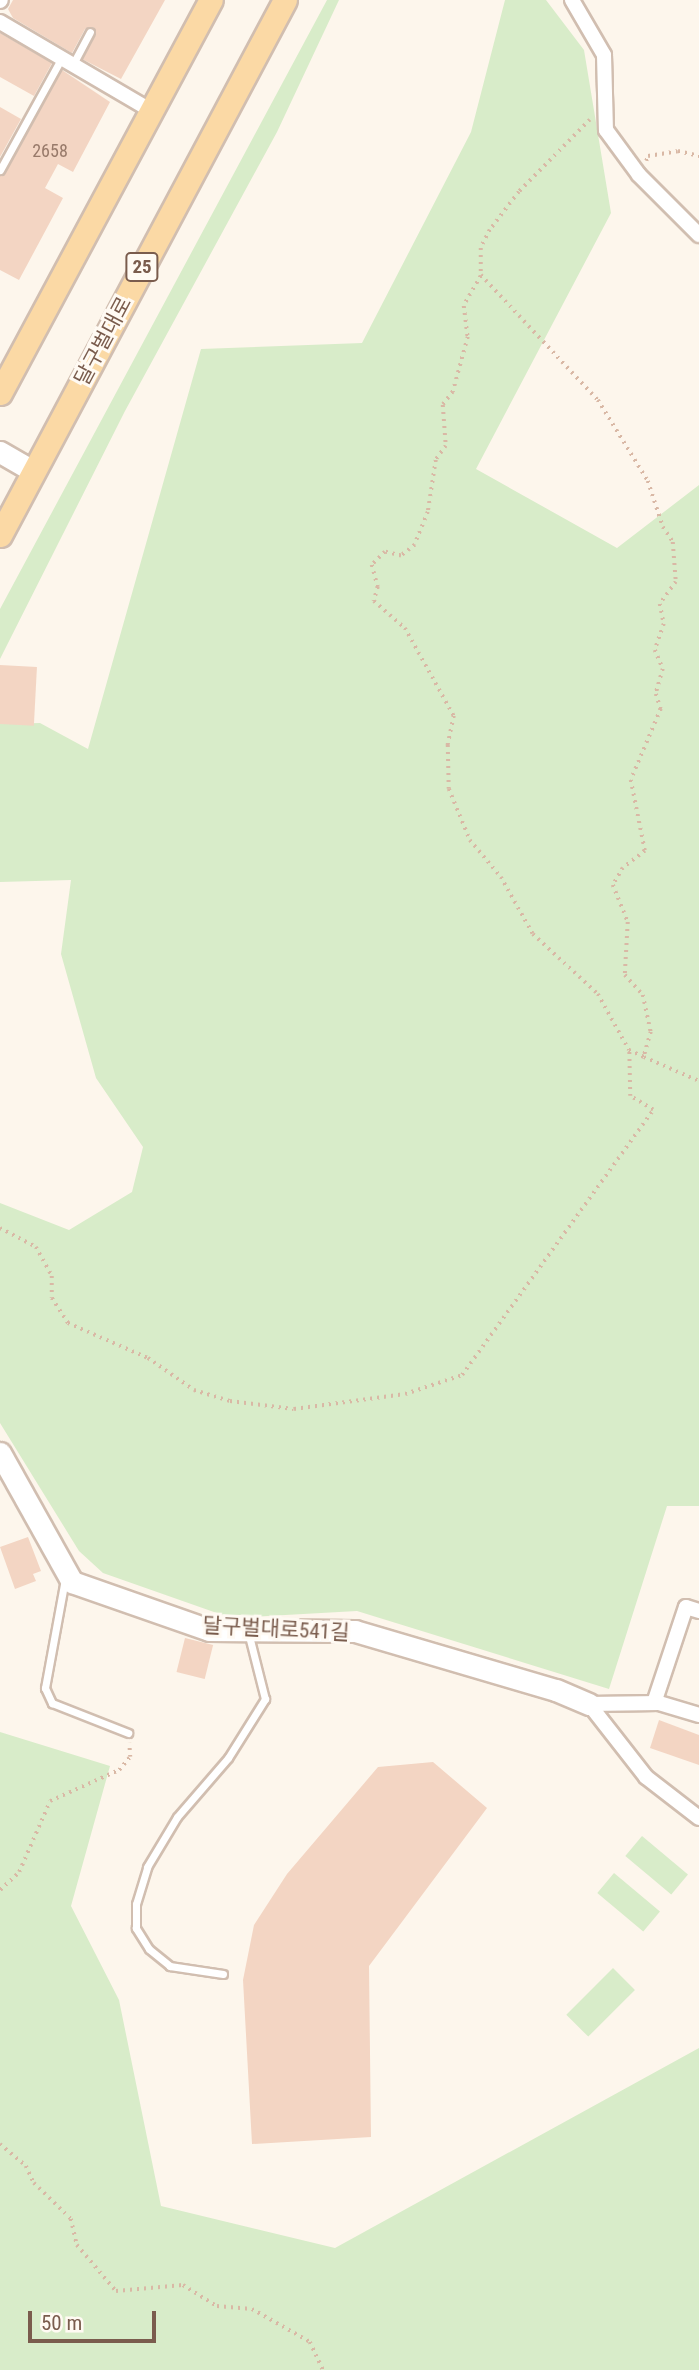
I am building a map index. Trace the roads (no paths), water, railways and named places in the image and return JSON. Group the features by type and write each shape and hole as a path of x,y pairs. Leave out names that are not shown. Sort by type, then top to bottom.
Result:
{"main road":[{"path":"0,394 211,0"},
{"name":"달구벌대로","path":"0,535 285,0"}],"street":[{"path":"572,0 604,55 603,106 606,130 639,175 699,235"},
{"path":"0,22 150,110"},
{"path":"0,452 33,471"},
{"name":"달구벌대로541길","path":"0,1453 72,1582 151,1613 209,1630 355,1632 544,1686 589,1704"},
{"path":"654,1703 686,1607 699,1611"},
{"path":"589,1704 654,1703 699,1715"},
{"path":"589,1704 646,1777 699,1818"}],"lane":[{"path":"0,170 67,60 90,32"},
{"path":"66,1572 46,1688 52,1703 128,1733"},
{"path":"223,1974 170,1966 149,1949 136,1928 136,1904 147,1867 177,1817 228,1758 265,1699 248,1631"}]}
